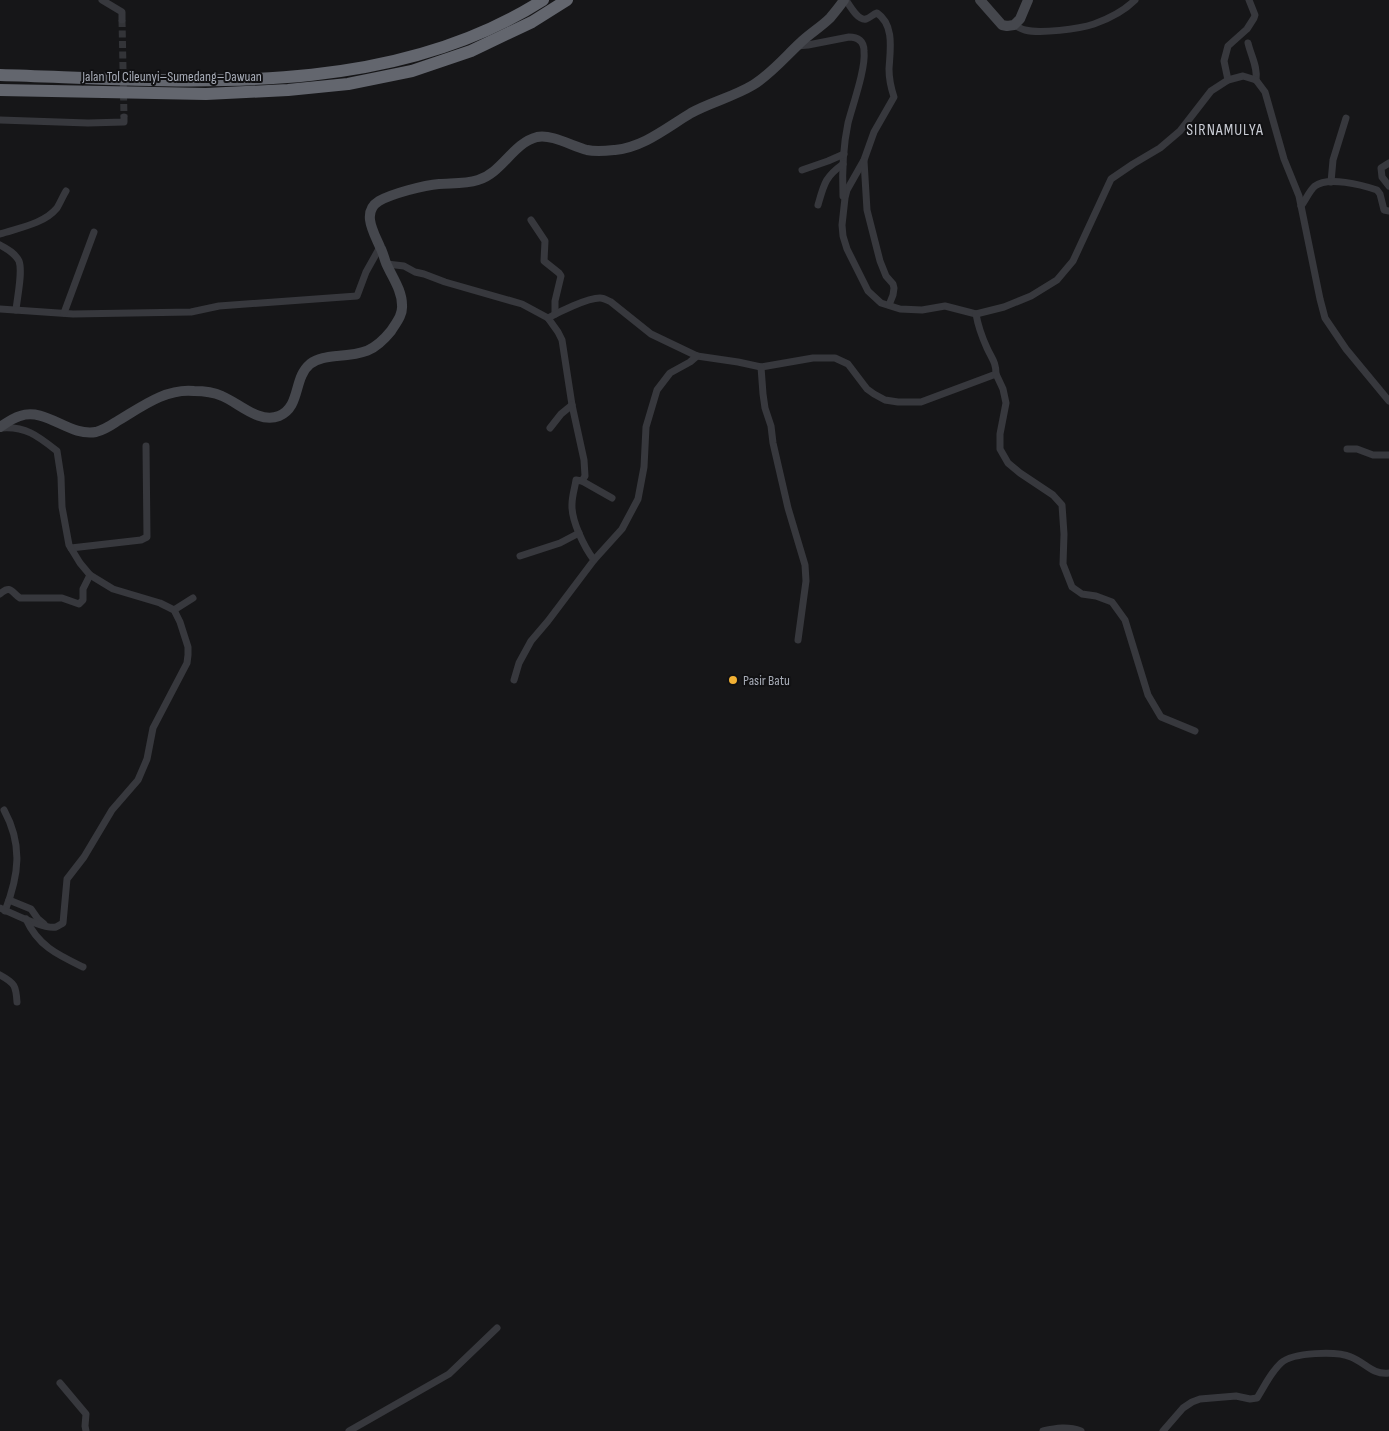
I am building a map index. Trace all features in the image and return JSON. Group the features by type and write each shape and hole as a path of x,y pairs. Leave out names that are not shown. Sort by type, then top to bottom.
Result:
{"highway":[{"name":"Jalan Tol Cileunyi–Sumedang–Dawuan","path":"0,75 191,80 280,77 340,71 382,64 427,53 467,39 525,11 543,0"},
{"name":"Jalan Tol Cileunyi–Sumedang–Dawuan","path":"0,90 206,94 288,90 348,84 412,71 472,51 532,22 567,0"}],"main road":[{"path":"0,428 28,414 47,418 84,433 98,432 158,397 181,390 219,395 250,412 267,418 281,415 292,406 300,381 310,364 328,357 369,351 383,341 399,318 402,310 400,291 372,232 370,219 372,206 380,200 427,185 458,184 478,180 493,172 514,151 536,138 550,137 596,152 619,150 641,143 693,112 754,84 829,19 845,0"},
{"path":"980,0 1002,24 1007,26 1014,25 1020,19 1028,0"}],"street":[{"path":"102,0 122,12 122,20"},
{"path":"845,0 859,17 863,19 868,19 872,14 877,13 885,22 890,33 891,53 889,69 890,84 894,97 874,132 864,160 847,190 842,225 847,249 868,291 881,303 900,309 922,310 945,306 976,314 1031,296 1056,280 1073,261 1111,179 1160,148 1180,131 1211,91 1228,80 1243,76 1256,80 1265,92 1284,159 1301,206 1320,299 1326,318 1346,348 1388,396"},
{"path":"1014,25 1022,30 1032,31 1067,29 1094,24 1113,15 1135,0"},
{"path":"1228,80 1224,61 1228,46 1247,29 1255,15 1249,0"},
{"path":"797,46 849,37 855,37 863,44 863,66 848,124 844,154 844,207"},
{"path":"1248,44 1257,71 1256,80"},
{"path":"0,120 88,123 124,122 124,117"},
{"path":"1331,182 1333,160 1346,118"},
{"path":"802,170 844,154"},
{"path":"864,160 867,210 880,261 886,276 894,288 889,305"},
{"path":"1389,163 1381,168 1382,177 1389,186"},
{"path":"818,205 828,176 843,164"},
{"path":"1301,206 1316,185 1323,182 1345,182 1377,190 1380,194 1384,210 1389,211"},
{"path":"0,234 49,216 66,191"},
{"path":"531,220 546,242 544,261 560,275 561,279 551,316 562,340 572,405 584,460 585,476 582,481"},
{"path":"64,313 94,232"},
{"path":"0,245 11,252 20,264 16,310"},
{"path":"0,309 64,313 191,312 220,306 356,296 366,272 380,247"},
{"path":"387,264 404,266 415,272 522,304 551,316 589,300 604,298 651,334 697,356 761,367 813,358 835,358 848,364 867,389 885,400 921,402 996,374"},
{"path":"976,314 978,328 996,365 996,374 1003,389 1006,403 1000,434 1000,449 1008,462 1020,473 1053,495 1062,505 1064,564 1072,587 1082,594 1096,596 1112,602 1125,620 1148,695 1161,717 1196,732"},
{"path":"514,680 519,663 531,641 594,560 622,528 638,499 644,467 646,427 657,390 670,373 697,356"},
{"path":"761,367 765,408 771,426 773,444 788,508 805,565 806,581 798,640"},
{"path":"550,428 560,414 572,405"},
{"path":"0,428 13,427 29,431 57,450 62,477 62,508 69,545 85,571 113,589 160,603 174,610 185,637 188,655 187,663 153,728 143,770 138,780 112,810 84,857 67,879 63,923 57,927 46,926 3,910 15,884 17,868 17,845 14,832 4,810"},
{"path":"71,548 141,540 147,537 146,446"},
{"path":"1347,449 1357,449 1373,455 1389,455"},
{"path":"594,560 584,544 574,520 572,502 576,480 582,481 612,498"},
{"path":"520,556 560,543 580,533"},
{"path":"0,594 10,589 20,598 62,598 80,604 82,602 83,590 90,575"},
{"path":"174,610 193,598"},
{"path":"9,900 31,908 38,919 46,926"},
{"path":"26,919 36,937 59,956 83,967"},
{"path":"0,975 7,978 14,985 17,1002"},
{"path":"349,1431 449,1374 497,1328"},
{"path":"1164,1431 1182,1408 1200,1399 1236,1396 1250,1399 1257,1398 1280,1363 1287,1358 1320,1353 1351,1357 1375,1372 1389,1374"},
{"path":"60,1383 86,1414 86,1431"},
{"path":"1043,1431 1069,1428 1082,1431"}],"tunnel":[{"path":"122,20 124,117"}],"place":[{"name":"Pasir Batu","path":"733,680"}],"district":[{"name":"SIRNAMULYA","path":"1225,130"}]}
